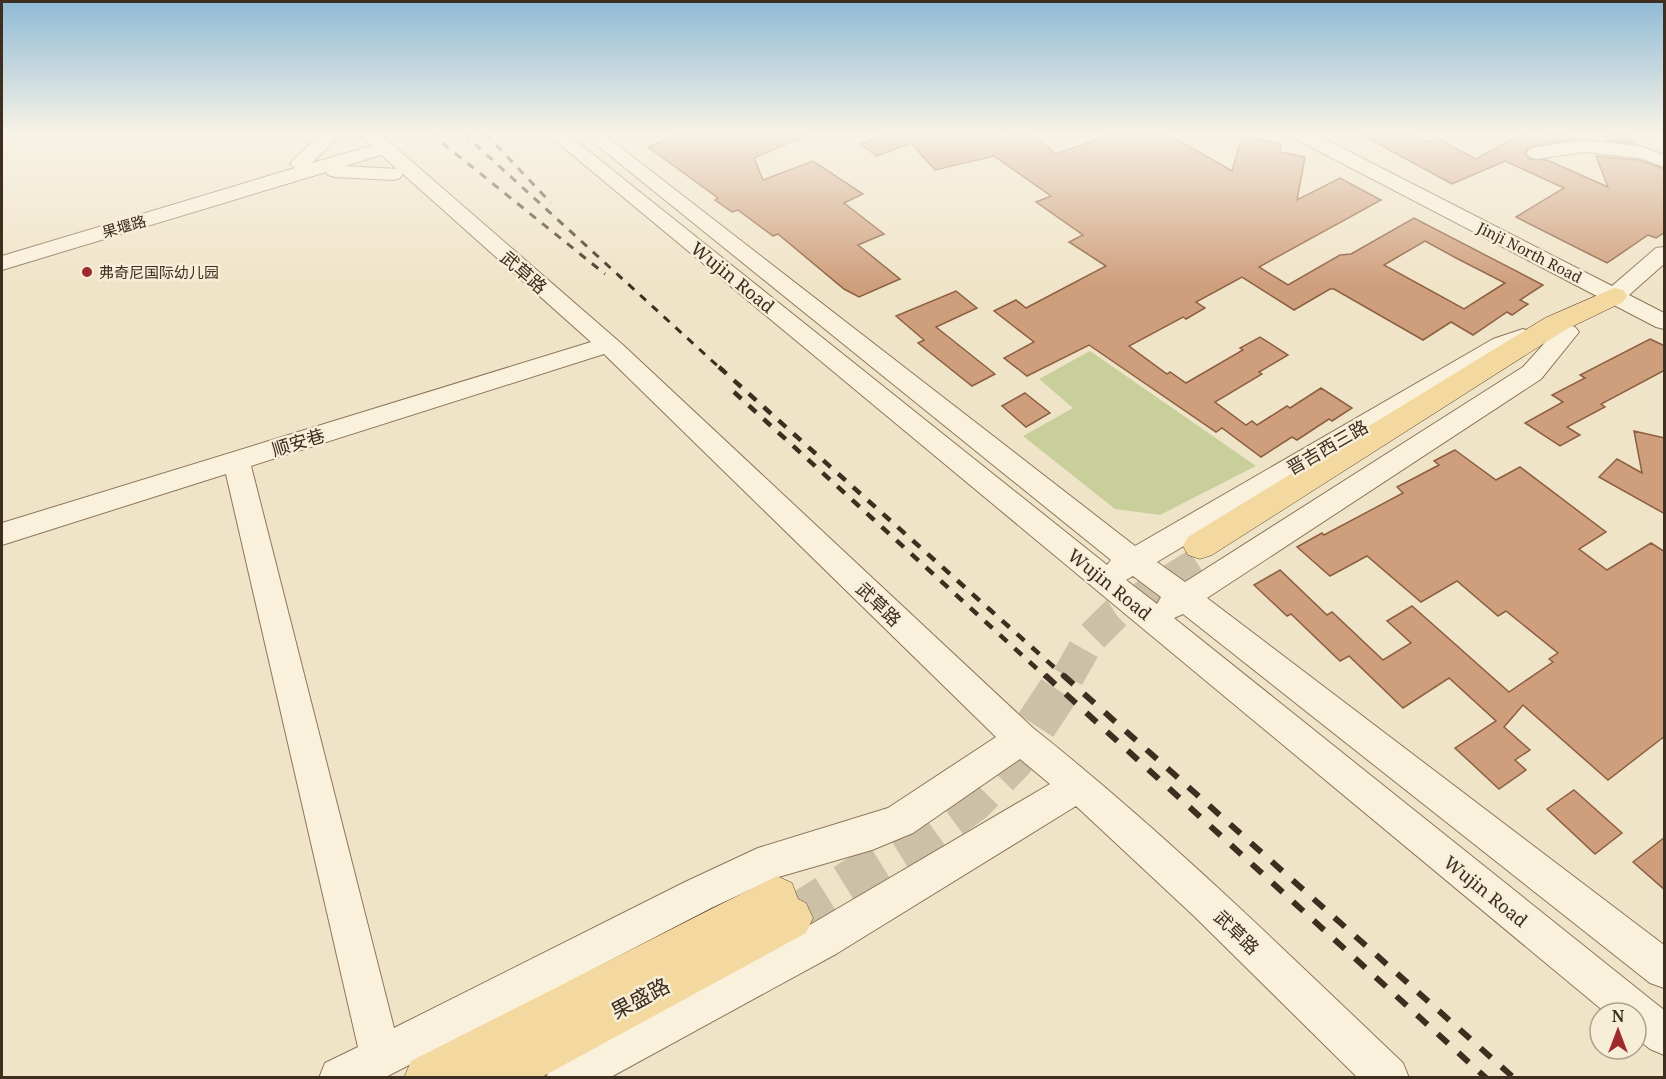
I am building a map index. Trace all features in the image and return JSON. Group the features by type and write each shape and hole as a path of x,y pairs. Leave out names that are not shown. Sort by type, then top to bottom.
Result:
{"main road":[{"name":"晋吉西三路","path":"1205,551 1561,328 1611,308 1614,296"},
{"name":"果盛路","path":"428,1077 784,908 490,1077"}],"street":[{"name":"果堰路","path":"2,251 249,183"},
{"name":"果堰路","path":"2,262 255,183"},
{"name":"武草路","path":"412,183 595,349 1014,743 1139,839 1388,1077"},
{"name":"武草路","path":"415,183 615,351 1014,743"},
{"name":"Wujin Road","path":"617,183 1665,1035"},
{"name":"Wujin Road","path":"655,183 1133,561 1185,598 1665,969"},
{"name":"Jinji North Road","path":"1396,183 1665,322"},
{"path":"1614,296 1665,253"},
{"name":"晋吉西三路","path":"1104,579 1502,345 1561,328"},
{"name":"晋吉西三路","path":"1151,618 1532,373 1561,328"},
{"name":"顺安巷","path":"2,534 595,349"},
{"path":"236,461 381,1056"},
{"path":"340,1077 698,895 771,861 872,832 900,820 923,807 1014,743"},
{"path":"567,1077 822,940 1071,788"},
{"name":"武草路","path":"1071,788 1360,1077"}],"green space":[{"path":"1090,351 1256,466 1160,515 1115,509 1023,436 1073,408 1039,379"}],"building":[{"path":"698,183 847,183 863,194 844,203 884,234 858,245 900,279 859,297 844,289 778,234 773,236 738,210 732,212 715,200 718,198"},
{"path":"1033,183 1300,183 1297,200 1330,183 1350,183 1381,200 1259,267 1288,285 1340,255 1351,254 1414,218 1543,285 1520,300 1528,304 1512,315 1507,312 1473,335 1451,322 1423,340 1334,289 1330,289 1294,310 1242,277 1196,302 1205,308 1129,346 1167,374 1170,372 1186,383 1243,350 1240,348 1260,337 1288,355 1259,372 1262,374 1215,402 1246,425 1252,421 1257,425 1321,388 1352,408 1332,421 1329,419 1297,440 1292,437 1261,457 1222,428 1216,432 1089,345 1027,376 1004,358 1034,342 994,311 1016,300 1026,308 1106,266 1069,242 1083,235 1036,202 1051,196","holes":["1425,241 1505,283 1464,309 1384,265"]},
{"path":"1554,183 1600,183 1608,187 1607,183 1665,183 1665,232 1656,238 1648,235 1607,263 1516,217 1564,188"},
{"path":"956,291 977,308 936,327 995,374 972,386 918,343 924,340 896,316"},
{"path":"1650,339 1665,346 1665,370 1601,404 1605,407 1567,427 1580,435 1560,446 1525,423 1563,402 1552,395 1585,378 1580,375"},
{"path":"1025,393 1050,413 1026,427 1002,406"},
{"path":"1634,431 1665,438 1665,514 1599,477 1617,459 1642,473"},
{"path":"1455,450 1496,480 1520,467 1606,532 1579,549 1607,570 1651,543 1665,552 1665,736 1608,780 1523,705 1504,727 1530,750 1515,760 1526,770 1499,789 1455,748 1496,721 1449,678 1403,708 1349,656 1340,661 1291,614 1287,616 1254,585 1280,570 1327,615 1332,612 1383,660 1411,643 1387,621 1412,606 1509,692 1553,662 1549,659 1558,653 1506,611 1498,616 1457,581 1421,602 1367,556 1330,576 1297,547 1403,493 1397,487 1439,465 1434,461"},
{"path":"1574,790 1622,833 1595,854 1547,809"},
{"path":"1665,837 1665,890 1633,862"}],"tunnel":[{"path":"1068,677 1089,640 1115,614 1210,556"},
{"path":"791,918 933,830 972,802 1013,760 1069,675"}],"railway":[{"path":"492,183 605,274"},
{"path":"518,183 721,369"},
{"path":"532,183 551,203"},
{"path":"719,367 1065,677"},
{"path":"734,392 1046,677"},
{"path":"1045,675 1486,1078"},
{"path":"1063,675 1514,1078"}],"place":[{"name":"弗奇尼国际幼儿园","path":"87,272"}]}
